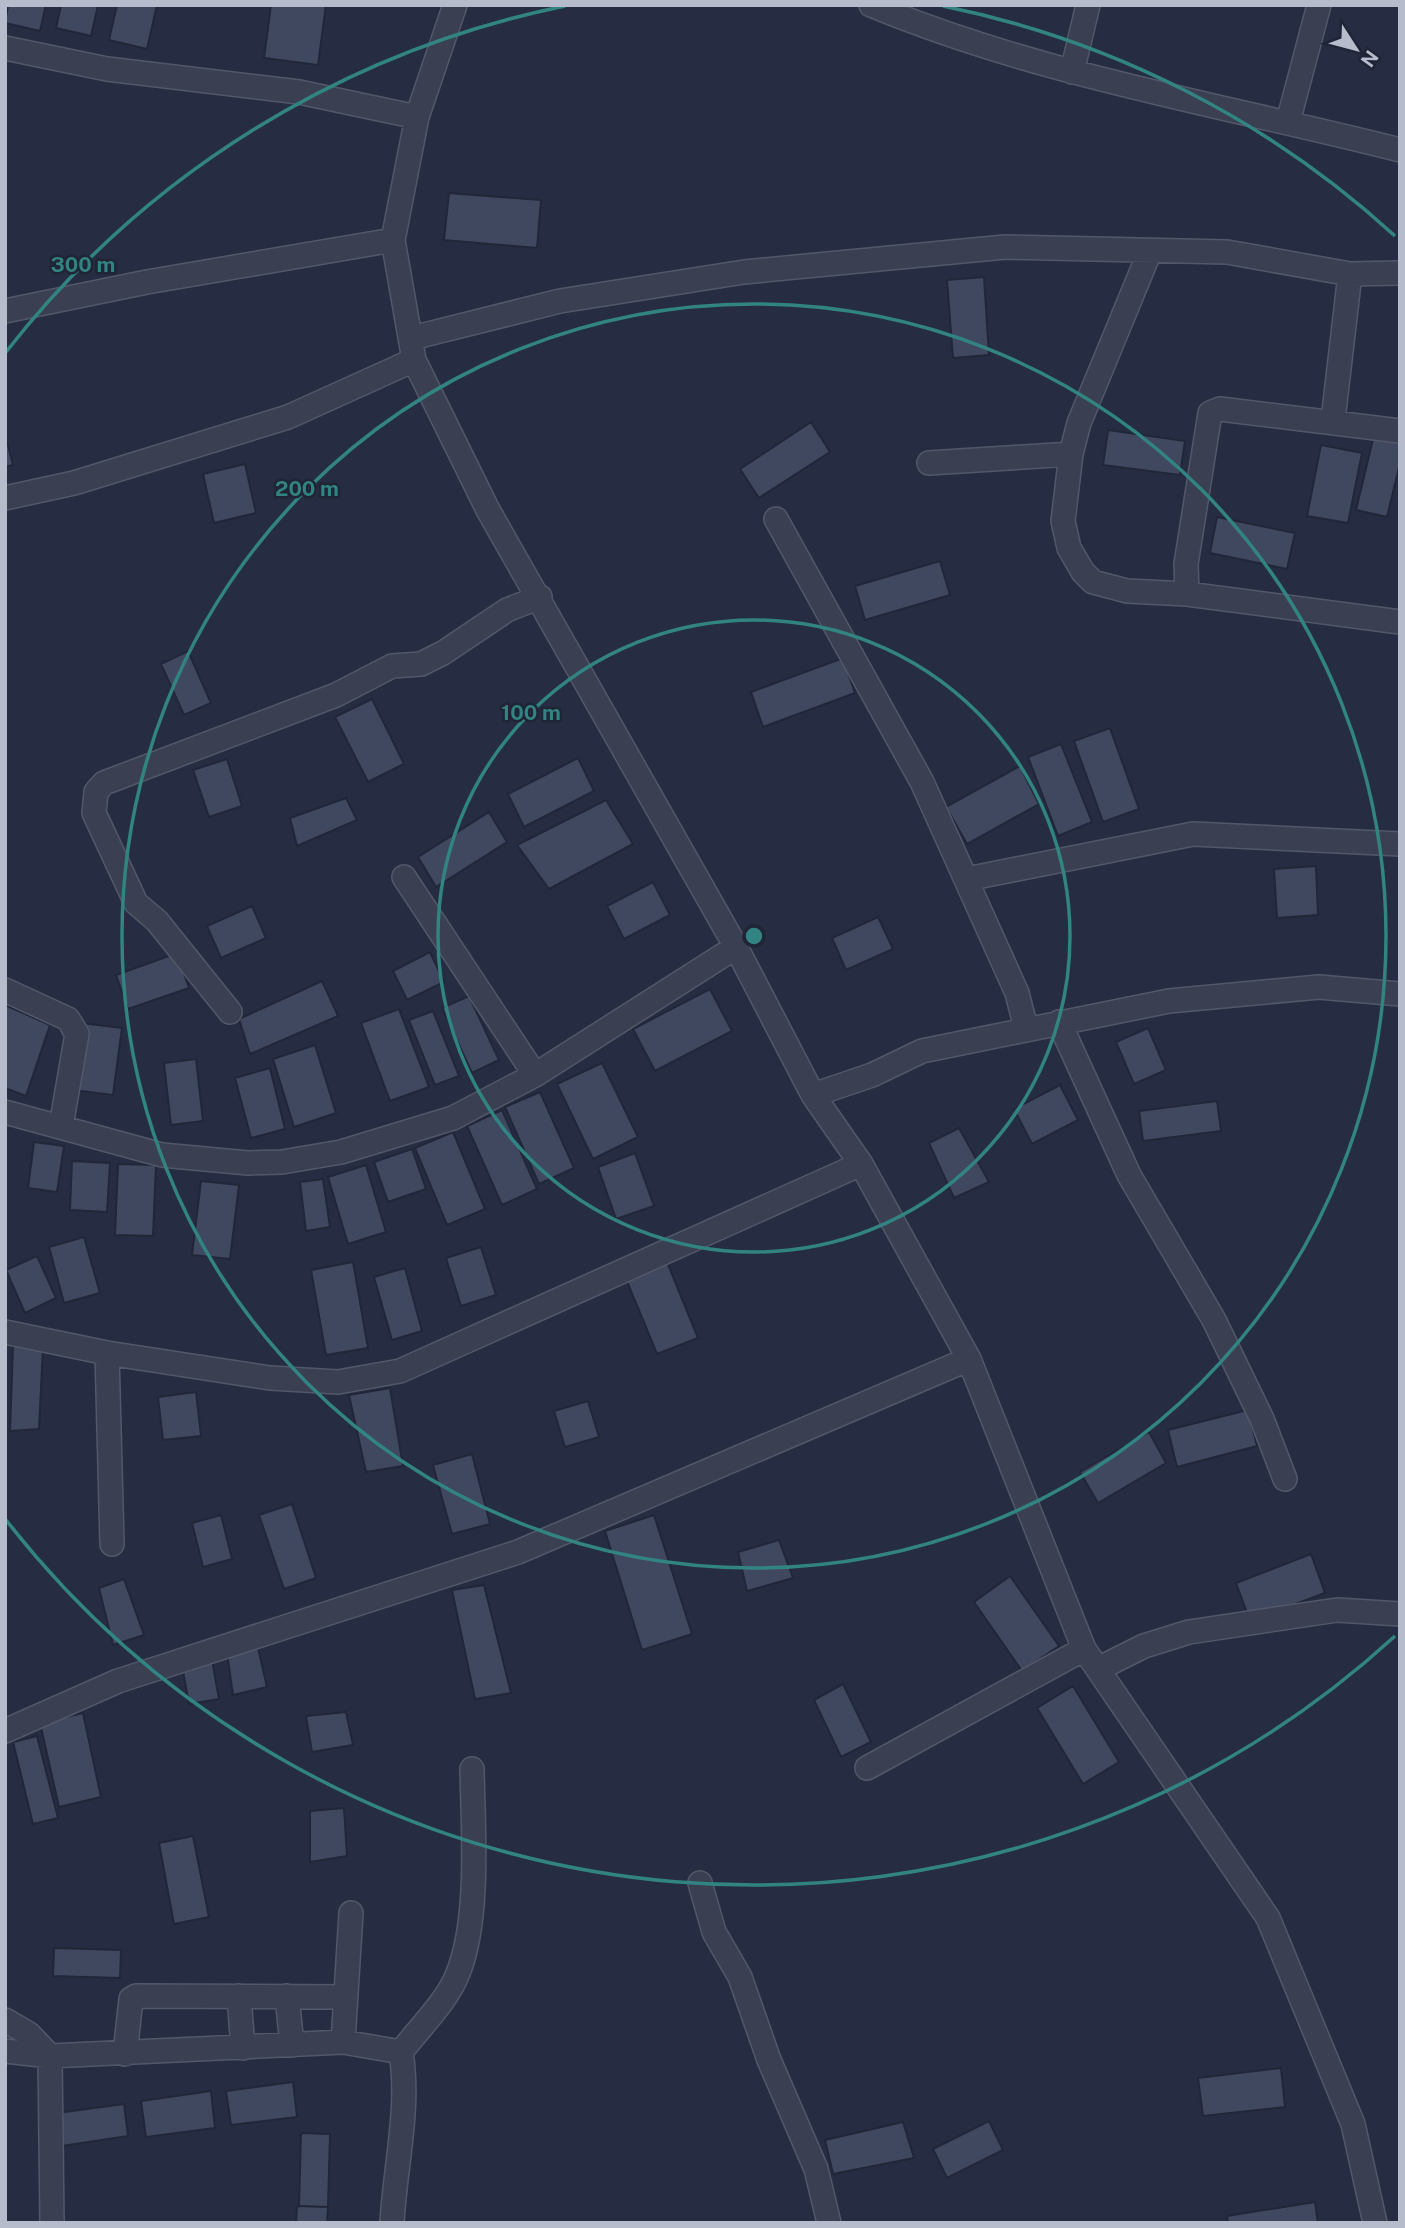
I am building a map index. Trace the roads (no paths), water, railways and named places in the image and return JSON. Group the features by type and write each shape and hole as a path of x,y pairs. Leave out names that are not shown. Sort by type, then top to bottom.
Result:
{"street":[{"path":"456,5 417,117 393,240 413,349 488,510 540,597 736,947 813,1095 861,1164 969,1359 1084,1649 1268,1919 1353,2124 1375,2223"},
{"path":"871,5 915,23 1072,72 1400,150"},
{"path":"1072,72 1088,5"},
{"path":"1288,122 1319,5"},
{"path":"5,47 107,69 299,92 417,117"},
{"path":"5,311 147,282 393,240"},
{"path":"5,498 74,483 288,416 413,349 560,302 744,272 1005,247 1227,252 1350,274 1400,273"},
{"path":"1150,251 1079,424 1071,454 1063,521 1069,548 1083,572 1093,582 1105,587 1158,594 1187,594 1400,622"},
{"path":"1333,420 1350,274"},
{"path":"1187,594 1186,564 1210,413 1220,409 1333,420 1400,431"},
{"path":"929,463 1071,454"},
{"path":"776,519 922,782 1017,993 1026,1028"},
{"path":"230,1012 157,921 136,903 94,813 96,792 104,783 336,695 392,666 421,664 443,653 507,610 540,597"},
{"path":"967,879 1193,834 1400,844"},
{"path":"404,877 535,1075"},
{"path":"5,1112 162,1155 248,1163 282,1162 341,1152 453,1118 535,1075 736,947"},
{"path":"813,1095 872,1075 922,1051 1169,1001 1319,987 1400,994"},
{"path":"5,990 68,1019 77,1034 61,1126"},
{"path":"1059,1022 1129,1175 1214,1320 1262,1419 1285,1479"},
{"path":"5,1332 107,1353 270,1378 338,1382 400,1371 861,1164"},
{"path":"107,1353 112,1544"},
{"path":"5,1731 118,1681 518,1552 969,1359"},
{"path":"1098,1669 1144,1646 1189,1632 1337,1610 1400,1614"},
{"path":"867,1768 1084,1649"},
{"path":"392,2223 405,2078 401,2052 450,1989 458,1974 466,1945 474,1866 472,1769"},
{"path":"699,1883 714,1933 740,1977 769,2060 816,2169 829,2223"},
{"path":"343,2042 351,1913"},
{"path":"125,2054 131,1998 145,1994 345,1997"},
{"path":"287,1996 292,2045"},
{"path":"239,1997 243,2048"},
{"path":"5,2020 29,2034 50,2056 52,2223"},
{"path":"5,2051 50,2056 343,2042 401,2052"}]}
